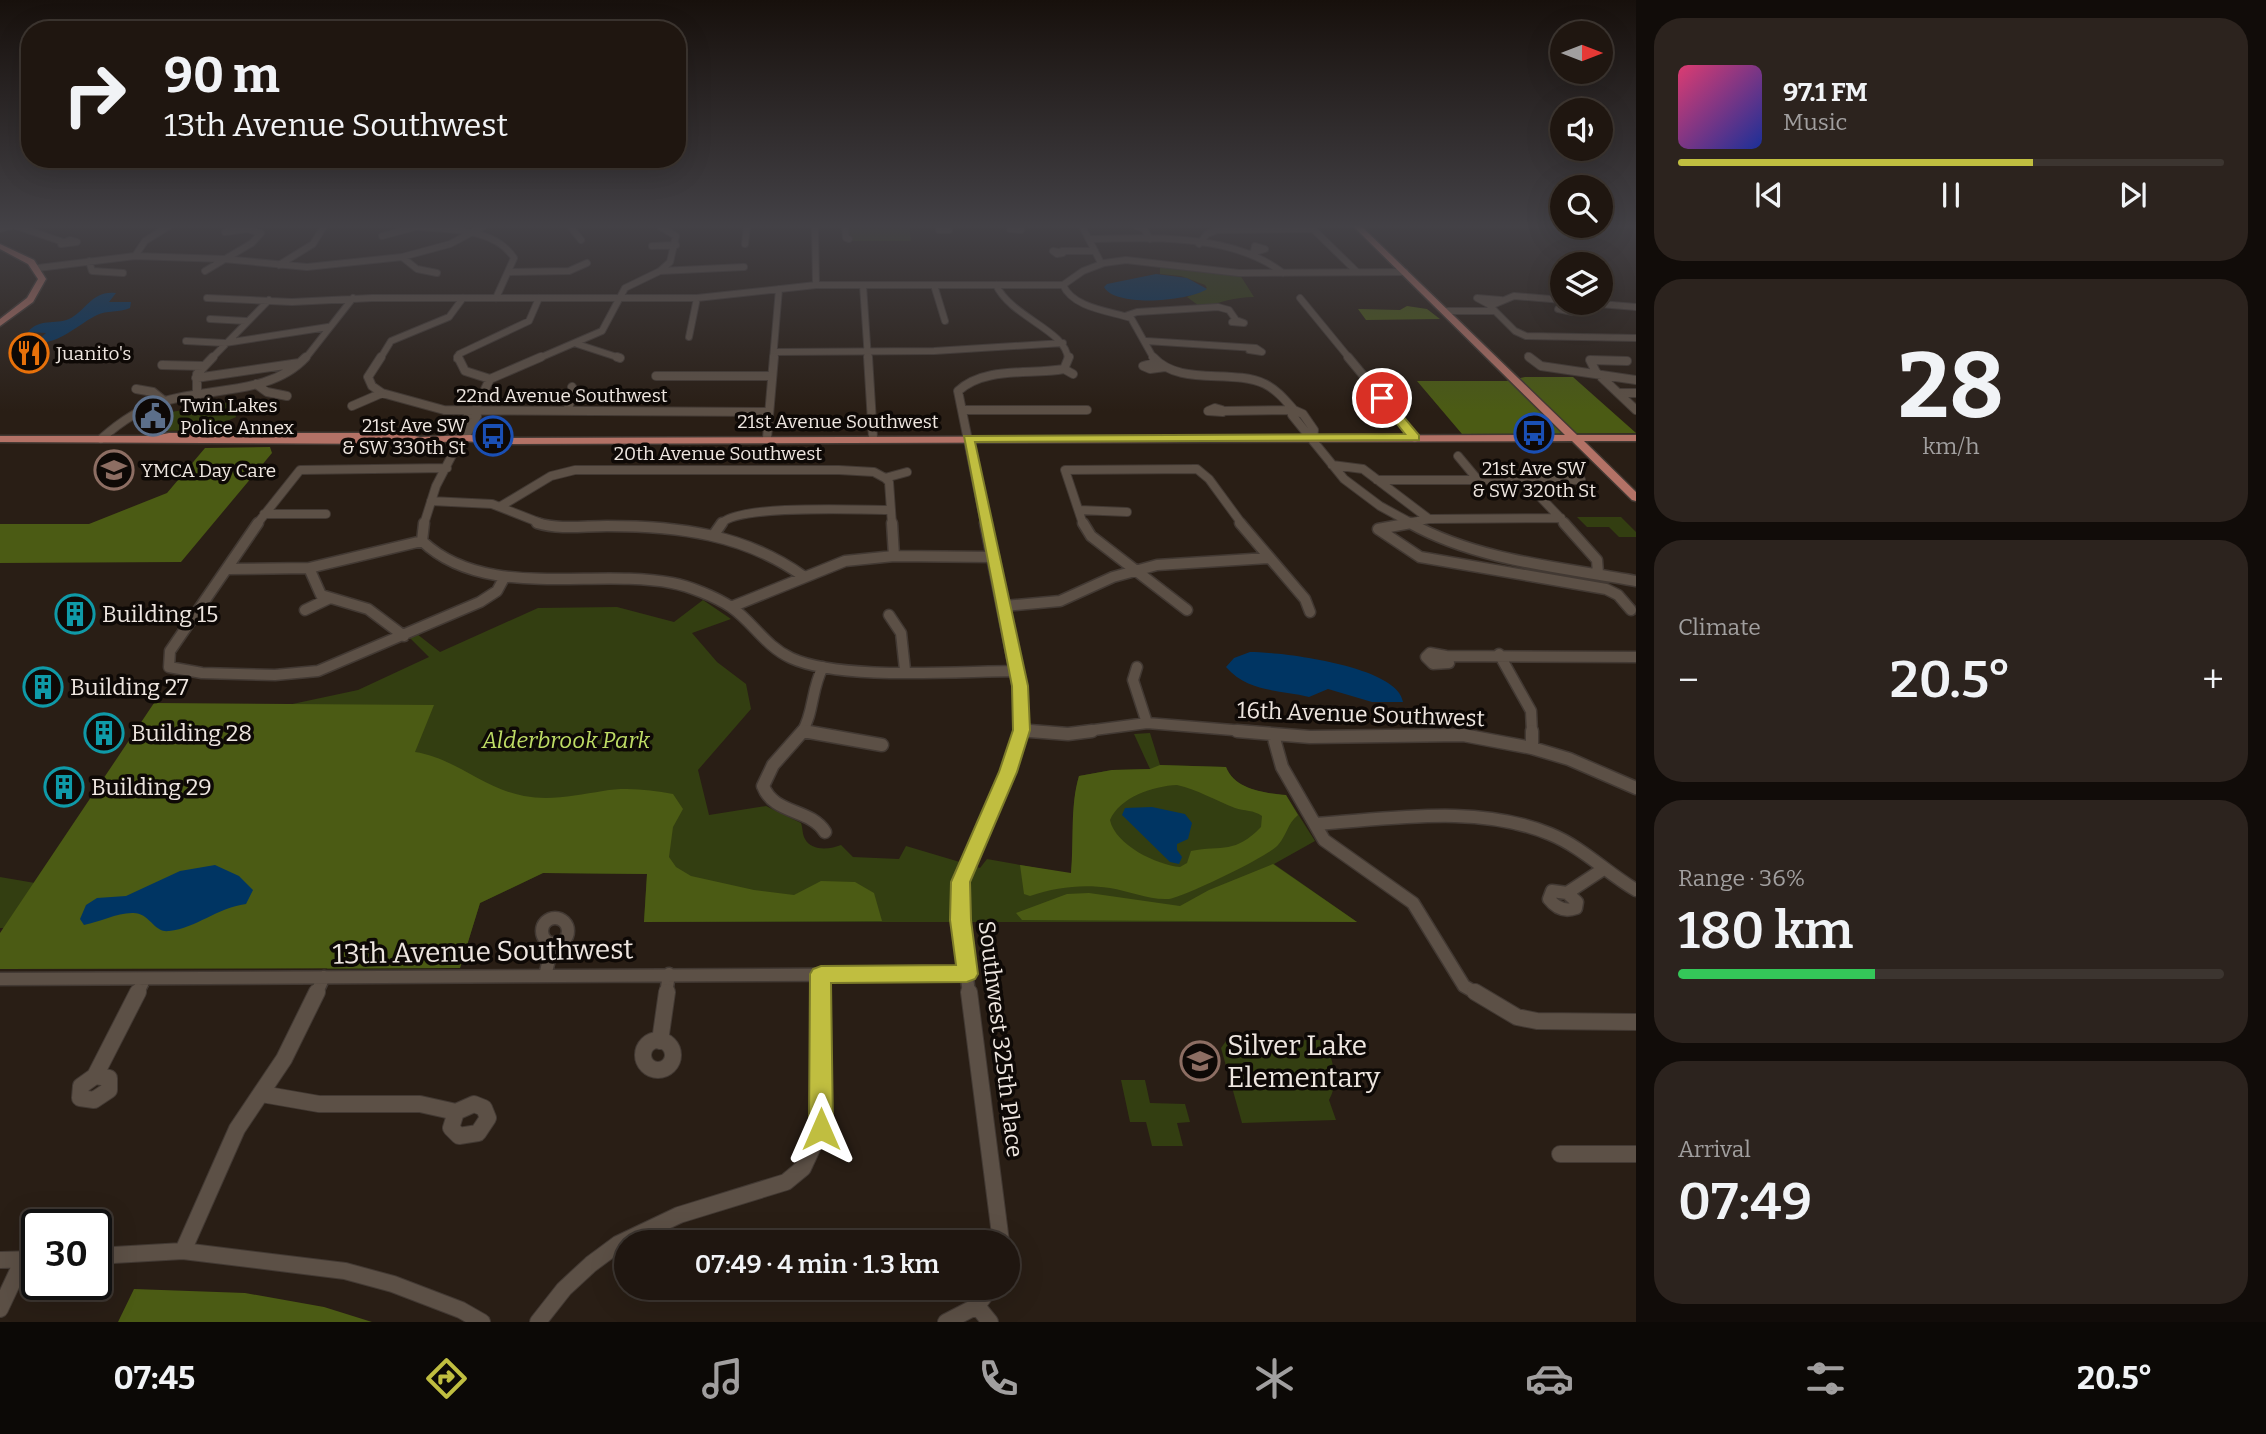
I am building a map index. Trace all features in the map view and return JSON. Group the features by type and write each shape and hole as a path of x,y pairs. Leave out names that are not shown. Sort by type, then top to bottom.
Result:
{"main road":[{"path":"2,319 38,288"},
{"path":"1421,288 1636,498"},
{"name":"21st Avenue Southwest","path":"0,439 223,436 416,439 462,436 503,441 767,438 1636,438"}],"street":[{"path":"496,298 502,288"},
{"path":"539,298 529,321 459,354 459,367 467,374 490,379 577,344 602,331 609,323 617,298 627,288"},
{"path":"207,298 697,298 791,288"},
{"path":"863,288 873,438"},
{"path":"935,288 945,321"},
{"path":"997,288 1006,305 1051,330 1063,343 1069,356 1065,369 1073,374"},
{"path":"1064,288 1073,298 1125,316 1136,323 1162,365 1271,386 1294,410"},
{"path":"767,438 779,289"},
{"path":"1444,311 1533,297 1550,299"},
{"path":"101,439 134,411 163,400 256,384 284,376 299,363 353,298"},
{"path":"382,393 372,386 368,377 391,341 449,317 463,298"},
{"path":"689,337 697,298"},
{"path":"1300,298 1415,438"},
{"path":"197,393 196,378 204,366 269,300"},
{"path":"1495,304 1526,337 1636,338"},
{"path":"1613,305 1636,307"},
{"path":"1125,316 1138,312 1224,308 1236,320"},
{"path":"210,319 246,321"},
{"path":"186,341 225,342 328,327"},
{"path":"1146,341 1249,350"},
{"path":"774,352 1063,343"},
{"path":"577,344 620,358"},
{"path":"1528,356 1541,366 1636,380"},
{"path":"1627,361 1590,360 1596,372 1636,410"},
{"path":"196,378 299,363"},
{"path":"162,365 204,366"},
{"name":"Southwest 325th Place","path":"999,1230 960,920 960,882 1008,772 1022,730 1017,671 958,391 963,385 988,377 1065,369"},
{"path":"656,376 770,376"},
{"path":"490,379 474,412 468,415 460,432 462,436 422,525 422,541 435,554 463,568 504,578 659,580 699,591 731,607 770,647 793,659 823,667 864,671 1017,671"},
{"path":"256,384 267,392 287,396"},
{"path":"567,411 574,391 572,387"},
{"path":"136,389 153,393 163,400"},
{"path":"352,406 382,393"},
{"name":"22nd Avenue Southwest","path":"382,393 433,408 474,412 768,412"},
{"path":"1620,393 1636,393"},
{"path":"963,410 1087,410"},
{"path":"1223,411 1294,410"},
{"path":"1294,410 1292,415 1332,465 1360,492 1408,522 1462,547 1636,582"},
{"path":"1458,456 1478,480"},
{"path":"1332,465 1357,465 1429,519"},
{"path":"447,468 300,470 264,514 170,651 169,667 202,673 304,673 334,666 489,597 497,591 504,578"},
{"name":"20th Avenue Southwest","path":"501,506 551,476 587,469 860,470 885,478"},
{"path":"1188,610 1091,536 1065,470 1197,469 1209,479 1223,502 1268,558 1306,599 1310,612"},
{"path":"540,471 551,476"},
{"path":"894,556 891,510 885,478 907,472"},
{"path":"1377,480 1581,480"},
{"path":"1524,480 1593,554 1598,573"},
{"path":"431,501 501,506 540,524 648,527 715,533 770,554 803,576"},
{"path":"715,533 725,519 754,511 891,510"},
{"path":"1079,510 1128,512"},
{"path":"264,514 326,514"},
{"path":"603,526 605,515"},
{"path":"1561,518 1429,519 1378,529 1420,557 1606,589 1618,595 1631,610"},
{"path":"228,569 309,568 422,541"},
{"path":"731,607 845,561 894,556 994,557"},
{"path":"1004,606 1060,601 1134,569 1170,563 1268,558"},
{"path":"309,568 317,590 328,599 368,609 404,636"},
{"path":"305,610 328,599"},
{"path":"889,615 896,621 902,635 905,670"},
{"path":"1446,656 1499,654 1636,657"},
{"path":"1499,654 1531,711 1532,748"},
{"path":"823,667 812,691 809,720 765,774 764,786 777,805 813,819 822,825 825,832"},
{"path":"1137,667 1133,680 1147,723"},
{"name":"16th Avenue Southwest","path":"1022,730 1078,734 1147,723 1310,737 1444,734 1532,748 1569,759 1636,788"},
{"path":"803,730 882,745"},
{"path":"1273,735 1282,767 1325,840 1339,853 1383,879 1413,903 1456,976 1478,996 1517,1017 1537,1021 1636,1022"},
{"path":"1315,824 1452,817 1499,820 1552,835 1574,846 1602,870 1636,890"},
{"path":"1566,893 1602,870"},
{"path":"545,976 553,943"},
{"path":"660,1041 669,974"},
{"path":"538,1322 580,1270 607,1248 656,1222 786,1182 803,1168 821,1129 821,974"},
{"name":"13th Avenue Southwest","path":"0,979 967,974"},
{"path":"183,1251 232,1139 297,1034 324,977"},
{"path":"95,1076 144,980"},
{"path":"262,1094 319,1104 420,1104 456,1112"},
{"path":"1560,1154 1636,1154"},
{"path":"112,1255 183,1251 345,1271 404,1287 482,1322"},
{"path":"0,1260 21,1260"},
{"path":"0,1309 21,1275"},
{"path":"946,1322 977,1306 981,1300"},
{"path":"977,1306 990,1322"}],"green space":[{"path":"1207,288 1248,288 1254,297 1234,299 1202,308 1187,297"},
{"path":"1407,306 1427,309 1440,319 1366,320 1358,309 1400,310"},
{"path":"1525,377 1573,377 1636,433 1462,434 1417,381 1506,381"},
{"path":"233,402 236,417 207,430 160,431 173,417 171,412"},
{"path":"270,447 272,453 181,562 0,563 0,524 89,524 167,493 205,448"},
{"path":"1577,517 1621,517 1636,532 1636,537 1619,537 1609,527 1587,527"},
{"name":"Alderbrook Park","path":"703,600 731,619 692,633 717,662 746,684 751,709 698,770 709,815 766,806 801,823 804,837 812,846 827,848 841,845 853,857 899,859 906,846 980,868 987,859 1071,874 1075,799 1079,776 1112,770 1150,769 1134,734 1150,733 1160,765 1226,767 1230,775 1243,785 1286,795 1315,841 1274,864 1357,922 644,922 647,874 543,873 480,903 460,968 327,969 433,705 283,706 358,690 429,657 409,637 417,634 440,652 538,608 617,607 674,622"},
{"path":"154,703 434,705 415,752 443,760 496,787 524,796 554,798 621,789 673,794 683,809 673,827 669,857 676,867 691,876 754,890 794,895 821,881 855,882 874,893 882,921 644,922 647,874 543,873 480,903 460,968 0,969 0,933"},
{"path":"1160,765 1226,767 1230,775 1243,785 1286,795 1298,815 1278,845 1271,850 1224,876 1176,897 1154,898 1089,886 1060,888 1030,896 1024,894 1020,865 1071,873 1073,811 1079,776 1112,770 1150,769","holes":["1177,785 1235,808 1259,814 1262,816 1261,827 1236,845 1191,851 1187,863 1180,867 1149,858 1120,838 1110,820 1121,805 1138,794"]},
{"path":"1273,864 1357,922 1022,920 1016,913 1067,894 1089,893 1180,906 1209,890"},
{"path":"0,877 35,883 4,928 0,928"},
{"path":"1325,1040 1334,1070 1334,1085 1329,1100 1336,1120 1242,1123 1221,1048 1226,1041"},
{"path":"1121,1080 1145,1080 1150,1103 1185,1104 1190,1122 1177,1123 1183,1146 1152,1146 1146,1122 1130,1122"},
{"path":"134,1289 245,1293 324,1307 372,1322 118,1322"}],"water":[{"path":"1105,288 1207,289 1185,297 1153,300 1122,298 1111,294"},
{"path":"116,293 109,302 131,302 130,308 97,315 51,341 37,341 46,333 28,332 42,323 69,319 95,298"},
{"path":"1250,652 1311,658 1361,670 1381,679 1396,690 1403,702 1372,702 1328,689 1309,697 1254,686 1244,682 1226,667 1234,658"},
{"path":"1152,807 1185,814 1192,823 1188,839 1177,844 1177,850 1182,857 1179,864 1170,862 1122,815 1125,808"},
{"path":"215,865 239,876 253,890 246,904 225,909 189,926 169,931 159,929 143,916 132,913 84,925 80,919 86,905 97,898 126,896 180,871"}],"place":[{"name":"Juanito's","path":"29,353"},
{"name":"Twin Lakes Police Annex","path":"153,416"},
{"name":"21st Ave SW & SW 320th St","path":"1534,433"},
{"name":"21st Ave SW & SW 330th St","path":"493,436"},
{"name":"YMCA Day Care","path":"114,470"},
{"name":"Building 15","path":"75,614"},
{"name":"Building 27","path":"43,687"},
{"name":"Building 28","path":"104,733"},
{"name":"Building 29","path":"64,787"},
{"name":"Silver Lake Elementary","path":"1200,1061"}],"route":[{"path":"821,1129 821,974 967,974 960,920 960,882 1008,772 1022,730 1020,686 968,438 1415,438 1382,398"}]}
